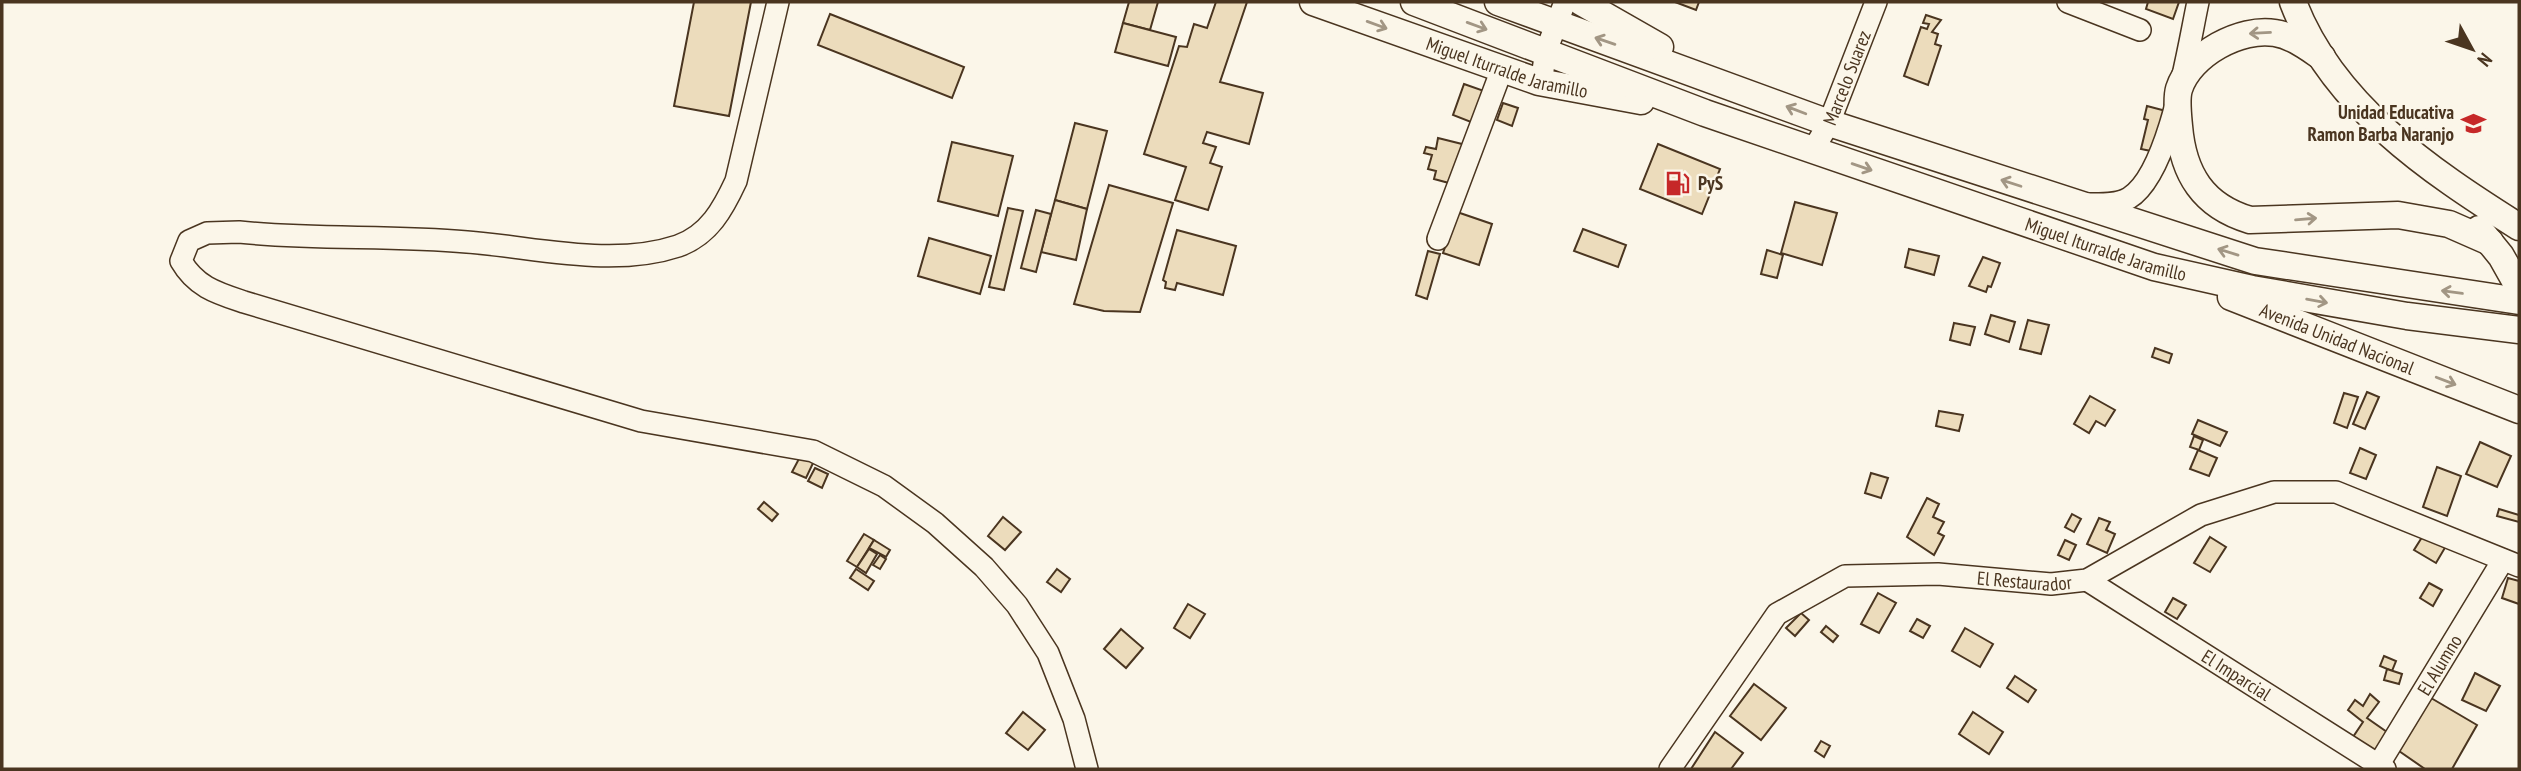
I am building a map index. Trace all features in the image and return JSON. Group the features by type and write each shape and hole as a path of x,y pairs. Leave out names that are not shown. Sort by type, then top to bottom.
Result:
{"main road":[{"name":"Miguel Iturralde Jaramillo","path":"1313,2 1541,83 1705,113"},
{"name":"Miguel Iturralde Jaramillo","path":"1413,2 1705,113 2154,267 2252,289 2407,316 2519,330"},
{"name":"Miguel Iturralde Jaramillo","path":"1498,2 1561,13 1716,79 1829,122 2071,204 2255,261 2519,301"},
{"name":"Miguel Iturralde Jaramillo","path":"1581,2 1716,79"},
{"path":"2293,2 2341,94 2367,131 2397,160 2472,220 2496,249 2519,288"},
{"path":"2496,249 2449,224 2399,215 2268,222 2232,215 2211,203 2190,175 2180,136 2179,88 2195,65 2216,46 2250,33 2274,33 2298,40 2329,67 2375,121 2452,185 2519,227"},
{"name":"Avenida Unidad Nacional","path":"2154,267 2519,410"}],"street":[{"path":"778,2 736,181 724,208 706,230 678,246 627,255 467,242 239,232 207,233 189,241 181,261 190,275 207,289 244,302 641,421 813,451 884,486 935,523 984,567 1017,606 1048,653 1074,719 1087,769"},
{"name":"Marcelo Suarez","path":"1813,150 1829,122 1876,2"},
{"path":"2067,2 2140,30"},
{"path":"2071,204 2108,204 2129,198 2158,160 2179,88 2198,2"},
{"path":"1541,83 1546,51 1561,13"},
{"path":"1438,239 1502,69"},
{"name":"El Restaurador","path":"1670,769 1777,614 1845,576 1938,574 2050,584 2087,580 2202,515 2274,492 2336,492 2511,563"},
{"name":"El Alumno","path":"2380,768 2511,563"},
{"name":"El Imparcial","path":"2087,580 2380,768"}],"building":[{"path":"694,2 751,2 729,116 674,106"},
{"path":"1129,2 1158,2 1150,30 1123,23"},
{"path":"1216,2 1247,2 1220,82 1263,93 1249,144 1207,132 1203,143 1216,147 1210,163 1222,167 1208,210 1175,200 1186,167 1144,154 1179,46 1187,47 1194,24 1207,28"},
{"path":"1675,2 1699,2 1696,10"},
{"path":"2148,2 2179,2 2173,19 2146,9"},
{"path":"830,14 964,67 952,98 818,45"},
{"path":"1926,15 1941,20 1932,32 1938,34 1935,44 1941,46 1928,85 1904,76 1921,27 1927,29 1929,24 1923,23"},
{"path":"1123,23 1176,37 1168,66 1115,52"},
{"path":"1464,84 1487,92 1476,124 1453,115"},
{"path":"1503,103 1518,108 1512,126 1497,120"},
{"path":"2147,106 2166,111 2156,152 2141,149 2148,120 2144,119"},
{"path":"1075,123 1107,131 1087,209 1055,200"},
{"path":"1438,138 1466,145 1449,183 1434,179 1436,171 1428,169 1432,155 1424,153 1426,147 1436,149"},
{"path":"952,142 1013,156 998,216 938,201"},
{"name":"PyS","path":"1658,144 1720,169 1702,214 1640,189"},
{"path":"1109,185 1173,203 1140,312 1104,311 1074,304"},
{"path":"1055,200 1087,209 1076,260 1041,252"},
{"path":"1795,202 1837,213 1822,265 1781,253"},
{"path":"1008,208 1023,211 1004,290 989,287"},
{"path":"1036,210 1051,214 1036,272 1021,268"},
{"path":"1457,212 1492,224 1479,265 1443,253"},
{"path":"1583,229 1626,245 1618,267 1574,251"},
{"path":"1177,230 1236,246 1223,295 1177,283 1175,290 1165,288 1166,282 1163,280"},
{"path":"929,238 991,256 980,294 918,276"},
{"path":"1909,249 1939,256 1934,275 1905,267"},
{"path":"1767,250 1783,255 1777,278 1761,274"},
{"path":"1428,251 1440,254 1427,299 1416,295"},
{"path":"1983,257 2000,263 1991,287 1988,286 1986,292 1969,286"},
{"path":"1991,315 2015,322 2009,342 1985,334"},
{"path":"2028,320 2049,325 2041,354 2020,349"},
{"path":"1954,323 1975,327 1970,345 1950,340"},
{"path":"2155,348 2172,354 2169,363 2152,357"},
{"path":"2367,392 2379,397 2365,429 2353,424"},
{"path":"2344,393 2358,397 2347,428 2334,423"},
{"path":"2090,396 2115,410 2105,426 2096,421 2089,433 2074,424"},
{"path":"1939,411 1963,415 1959,431 1936,426"},
{"path":"2198,420 2227,432 2220,446 2192,434"},
{"path":"2194,436 2203,440 2199,450 2190,447"},
{"path":"2480,442 2511,456 2497,487 2466,474"},
{"path":"2360,448 2376,455 2366,479 2350,473"},
{"path":"2198,450 2217,458 2209,476 2190,469"},
{"path":"801,455 814,461 806,478 792,472"},
{"path":"2437,467 2461,476 2447,516 2423,507"},
{"path":"815,468 828,474 822,488 808,481"},
{"path":"1871,473 1888,478 1881,498 1865,493"},
{"path":"1927,498 1939,504 1933,517 1944,522 1938,533 1944,536 1934,555 1907,537"},
{"path":"764,502 778,514 772,521 758,509"},
{"path":"2499,509 2519,515 2519,522 2497,516"},
{"path":"2072,514 2081,519 2074,532 2065,527"},
{"path":"1003,517 1021,532 1005,550 988,536"},
{"path":"2099,518 2110,522 2106,530 2115,534 2107,553 2087,544"},
{"path":"864,534 874,540 857,567 847,561"},
{"path":"2424,534 2446,546 2436,563 2414,550"},
{"path":"2210,537 2226,547 2210,572 2194,563"},
{"path":"874,540 890,550 886,557 869,548"},
{"path":"2065,540 2076,545 2069,560 2058,555"},
{"path":"869,549 877,554 866,573 857,567"},
{"path":"880,555 886,559 880,569 873,565"},
{"path":"856,569 874,581 868,590 850,578"},
{"path":"1057,569 1070,579 1061,592 1047,582"},
{"path":"2508,578 2519,581 2519,604 2502,598"},
{"path":"2429,583 2442,590 2433,606 2420,598"},
{"path":"1878,593 1896,603 1879,633 1861,624"},
{"path":"2173,598 2186,605 2177,619 2165,612"},
{"path":"1188,604 1205,614 1190,638 1174,628"},
{"path":"1801,613 1809,620 1795,636 1786,628"},
{"path":"1917,619 1930,626 1923,638 1910,631"},
{"path":"1826,626 1838,636 1833,642 1821,632"},
{"path":"1965,628 1993,644 1980,667 1952,651"},
{"path":"1121,629 1143,648 1126,668 1104,649"},
{"path":"2384,656 2396,661 2392,671 2380,666"},
{"path":"2387,669 2402,674 2399,684 2384,680"},
{"path":"2475,673 2500,686 2486,711 2462,700"},
{"path":"2015,676 2036,690 2028,702 2007,688"},
{"path":"1754,684 1786,708 1761,740 1730,716"},
{"path":"2370,694 2379,702 2367,718 2387,732 2376,751 2353,737 2363,722 2348,710 2355,700 2363,706"},
{"path":"2431,698 2477,725 2452,769 2425,769 2399,751"},
{"path":"1023,712 1045,730 1028,750 1006,733"},
{"path":"1973,712 2003,732 1989,754 1959,734"},
{"path":"1715,732 1743,753 1731,769 1691,769"},
{"path":"1821,741 1830,746 1824,757 1815,751"}],"place":[{"name":"Unidad Educativa Ramon Barba Naranjo","path":"2474,123"},
{"name":"PyS","path":"1678,183"}]}
